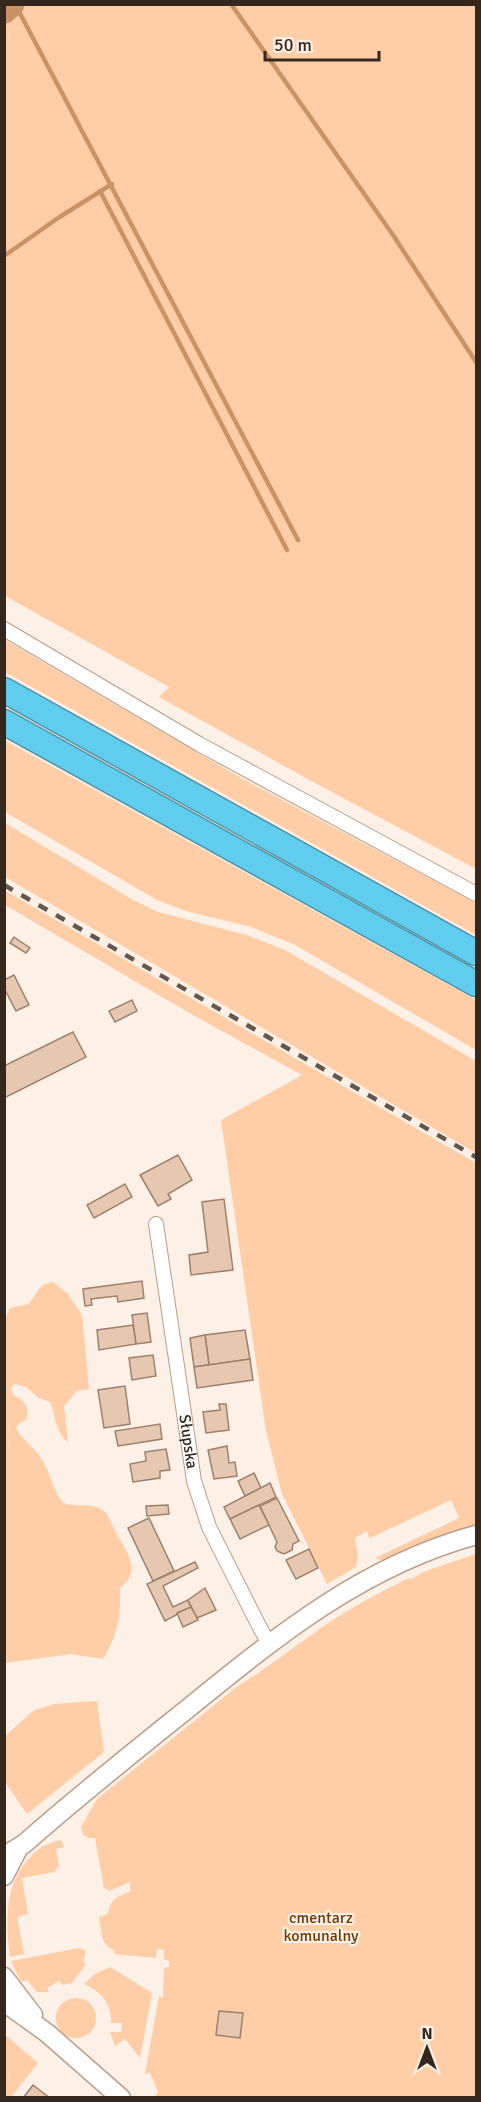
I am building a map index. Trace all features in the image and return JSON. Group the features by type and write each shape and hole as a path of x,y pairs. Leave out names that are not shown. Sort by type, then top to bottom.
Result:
{"highway":[{"path":"4,690 477,953"},
{"path":"4,722 477,984"}],"main road":[{"path":"4,1875 12,1851 308,1615 373,1575 431,1550 477,1535"},
{"path":"4,1977 47,2033"},
{"path":"4,2002 47,2033 121,2097"}],"street":[{"path":"4,629 199,744 477,894"},
{"name":"Słupska","path":"156,1224 194,1481 209,1527 269,1644"}],"green space":[{"path":"5,4 476,5 476,869 159,697 169,687 5,596"},
{"path":"5,640 241,778 476,903 476,935 5,672"},
{"path":"4,740 476,1000 476,1050 295,945 251,927 186,911 157,900 5,812"},
{"path":"5,823 133,900 158,912 246,935 283,949 476,1061 476,1153 5,877"},
{"path":"4,890 476,1163 476,1526 431,1540 385,1561 375,1558 459,1518 451,1500 372,1537 369,1538 367,1531 355,1538 358,1558 356,1567 327,1584 282,1494 266,1431 221,1120 302,1075 191,1014 5,905"},
{"path":"53,1282 68,1294 82,1315 89,1389 77,1391 64,1406 68,1442 58,1428 50,1402 39,1398 26,1387 15,1384 11,1387 13,1395 21,1399 27,1408 26,1420 16,1426 17,1430 42,1460 63,1503 99,1508 106,1513 127,1553 131,1568 127,1581 120,1588 118,1625 103,1659 71,1654 5,1663 6,1316 10,1308 29,1304 41,1287"},
{"name":"cmentarz komunalny","path":"476,1554 476,2097 157,2097 155,2095 158,2092 150,2073 145,2074 159,1996 163,1998 164,1968 169,1967 169,1961 164,1959 164,1950 157,1949 156,1958 114,1954 114,1950 109,1948 104,1941 99,1917 108,1914 108,1909 115,1899 130,1892 130,1882 109,1891 104,1888 95,1838 83,1835 81,1827 97,1799 238,1686 337,1617 409,1578 410,1580 423,1572"},
{"path":"97,1701 104,1752 27,1814 5,1782 5,1736 33,1711 54,1704"},
{"path":"61,1840 64,1847 56,1849 59,1866 54,1872 22,1878 28,1914 17,1917 24,1954 10,1957 8,1913 13,1885 19,1872 39,1849"},
{"path":"79,1948 85,1950 83,1962 86,1964 72,1983 62,1985 59,1981 47,1988 49,1992 37,1992 27,1980 24,1982 20,1980 11,1961"},
{"path":"110,1967 152,1993 140,2058 125,2039 115,2046 110,2032 121,2032 122,2023 111,2023 110,2010 104,1999 84,1984 95,1974"},
{"path":"76,1998 84,1999 90,2004 95,2010 95,2026 90,2032 84,2037 76,2038 68,2037 62,2032 57,2026 56,2018 57,2010 62,2004 68,1999"},
{"path":"4,2034 38,2063 11,2097 5,2097"}],"building":[{"path":"14,937 30,948 26,953 10,943"},
{"path":"14,975 29,1005 16,1011 4,988 4,980"},
{"path":"132,1000 137,1011 115,1022 109,1011"},
{"path":"73,1032 86,1057 4,1098 4,1066"},
{"path":"178,1155 192,1180 168,1194 171,1199 158,1206 140,1175"},
{"path":"125,1184 132,1197 94,1218 87,1205"},
{"path":"224,1199 233,1270 191,1275 189,1255 208,1252 202,1202"},
{"path":"142,1281 144,1298 118,1302 117,1296 91,1299 92,1305 85,1306 83,1289"},
{"path":"147,1313 151,1342 136,1344 132,1315"},
{"path":"133,1325 136,1344 99,1350 97,1330"},
{"path":"245,1330 250,1359 209,1365 205,1335"},
{"path":"205,1335 209,1365 194,1367 190,1338"},
{"path":"153,1355 156,1376 132,1380 129,1358"},
{"path":"250,1359 253,1380 197,1388 194,1367"},
{"path":"125,1386 130,1424 104,1428 98,1390"},
{"path":"219,1404 226,1404 229,1430 206,1433 203,1412 220,1410"},
{"path":"160,1424 162,1439 118,1446 115,1431"},
{"path":"227,1446 229,1463 235,1462 237,1476 214,1479 208,1450"},
{"path":"166,1449 170,1470 160,1471 160,1478 133,1482 130,1464 146,1461 145,1452"},
{"path":"254,1473 261,1488 245,1496 238,1481"},
{"path":"270,1483 276,1497 230,1519 224,1507"},
{"path":"277,1498 299,1541 293,1544 292,1550 284,1554 277,1551 275,1547 277,1542 260,1506"},
{"path":"168,1505 169,1514 147,1516 146,1506"},
{"path":"259,1505 269,1525 240,1539 230,1519"},
{"path":"149,1518 174,1571 153,1581 128,1528"},
{"path":"309,1549 318,1568 296,1579 286,1560"},
{"path":"195,1562 198,1568 163,1586 173,1607 188,1600 191,1607 165,1621 147,1584"},
{"path":"205,1588 216,1610 197,1618 188,1600"},
{"path":"191,1607 198,1620 183,1627 177,1613"},
{"path":"219,2011 243,2013 240,2038 216,2035"},
{"path":"33,2085 46,2095 50,2098 23,2098"}],"waterway":[{"path":"4,10 11,4"},
{"path":"15,4 298,540"},
{"path":"231,4 393,235 476,362"},
{"path":"4,256 112,184"},
{"path":"100,191 287,550"}],"railway":[{"path":"4,885 476,1157"}]}
